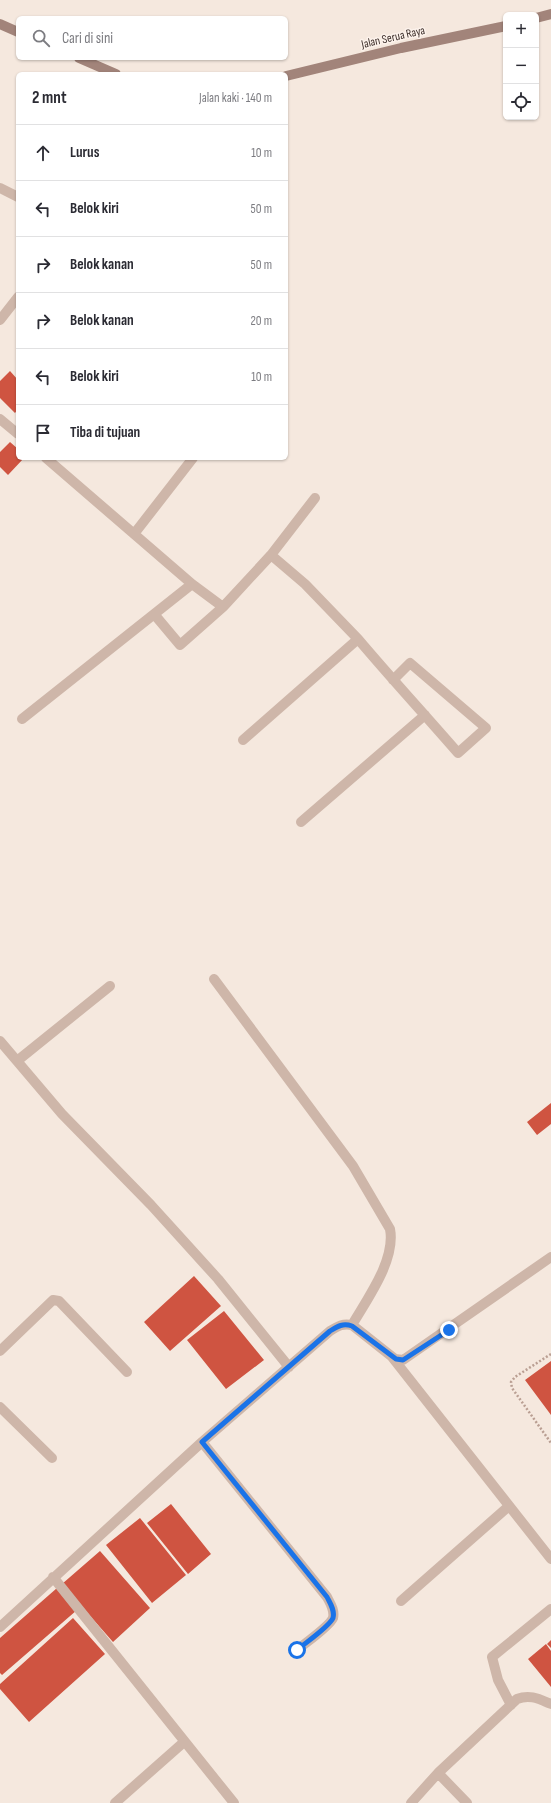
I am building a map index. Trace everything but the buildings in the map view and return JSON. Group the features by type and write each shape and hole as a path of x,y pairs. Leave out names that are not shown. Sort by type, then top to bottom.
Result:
{"main road":[{"path":"539,17 551,14"},
{"path":"0,24 16,31"},
{"name":"Jalan Serua Raya","path":"288,76 400,48 503,27"},
{"path":"84,60 111,72"}],"street":[{"path":"0,188 16,196"},
{"path":"0,320 16,300"},
{"path":"0,419 16,432"},
{"path":"48,460 192,584 223,607"},
{"path":"134,534 191,460"},
{"path":"154,614 180,644 223,607 271,555 315,498"},
{"path":"271,555 305,584 358,639 393,680 458,753 486,728 410,663 393,680"},
{"path":"22,719 192,584"},
{"path":"243,740 358,639"},
{"path":"302,822 425,715"},
{"path":"214,979 353,1166 390,1229 392,1238 390,1254 352,1326"},
{"path":"17,1061 110,986"},
{"path":"0,1041 62,1114 151,1205 218,1279 288,1367"},
{"path":"0,1628 53,1577 202,1442 330,1331 346,1324 352,1326 390,1356 396,1359 408,1359 551,1257"},
{"path":"0,1351 53,1300 59,1301 127,1372"},
{"path":"390,1356 551,1559"},
{"path":"0,1407 52,1458"},
{"path":"202,1442 327,1597 333,1608 333,1618 325,1627 297,1650"},
{"path":"401,1601 509,1506"},
{"path":"53,1577 234,1803"},
{"path":"511,1704 498,1680 492,1658 551,1609"},
{"path":"412,1803 438,1773 517,1699 525,1696 533,1697 551,1704"},
{"path":"115,1803 184,1742"},
{"path":"438,1773 467,1803"}],"path":[{"path":"551,1354 515,1377 511,1382 512,1388 551,1443"}],"route":[{"path":"297,1650 325,1627 333,1618 333,1608 327,1597 202,1442 330,1331 340,1325 346,1324 352,1326 384,1351 396,1359 403,1360 408,1359 449,1330"}]}
